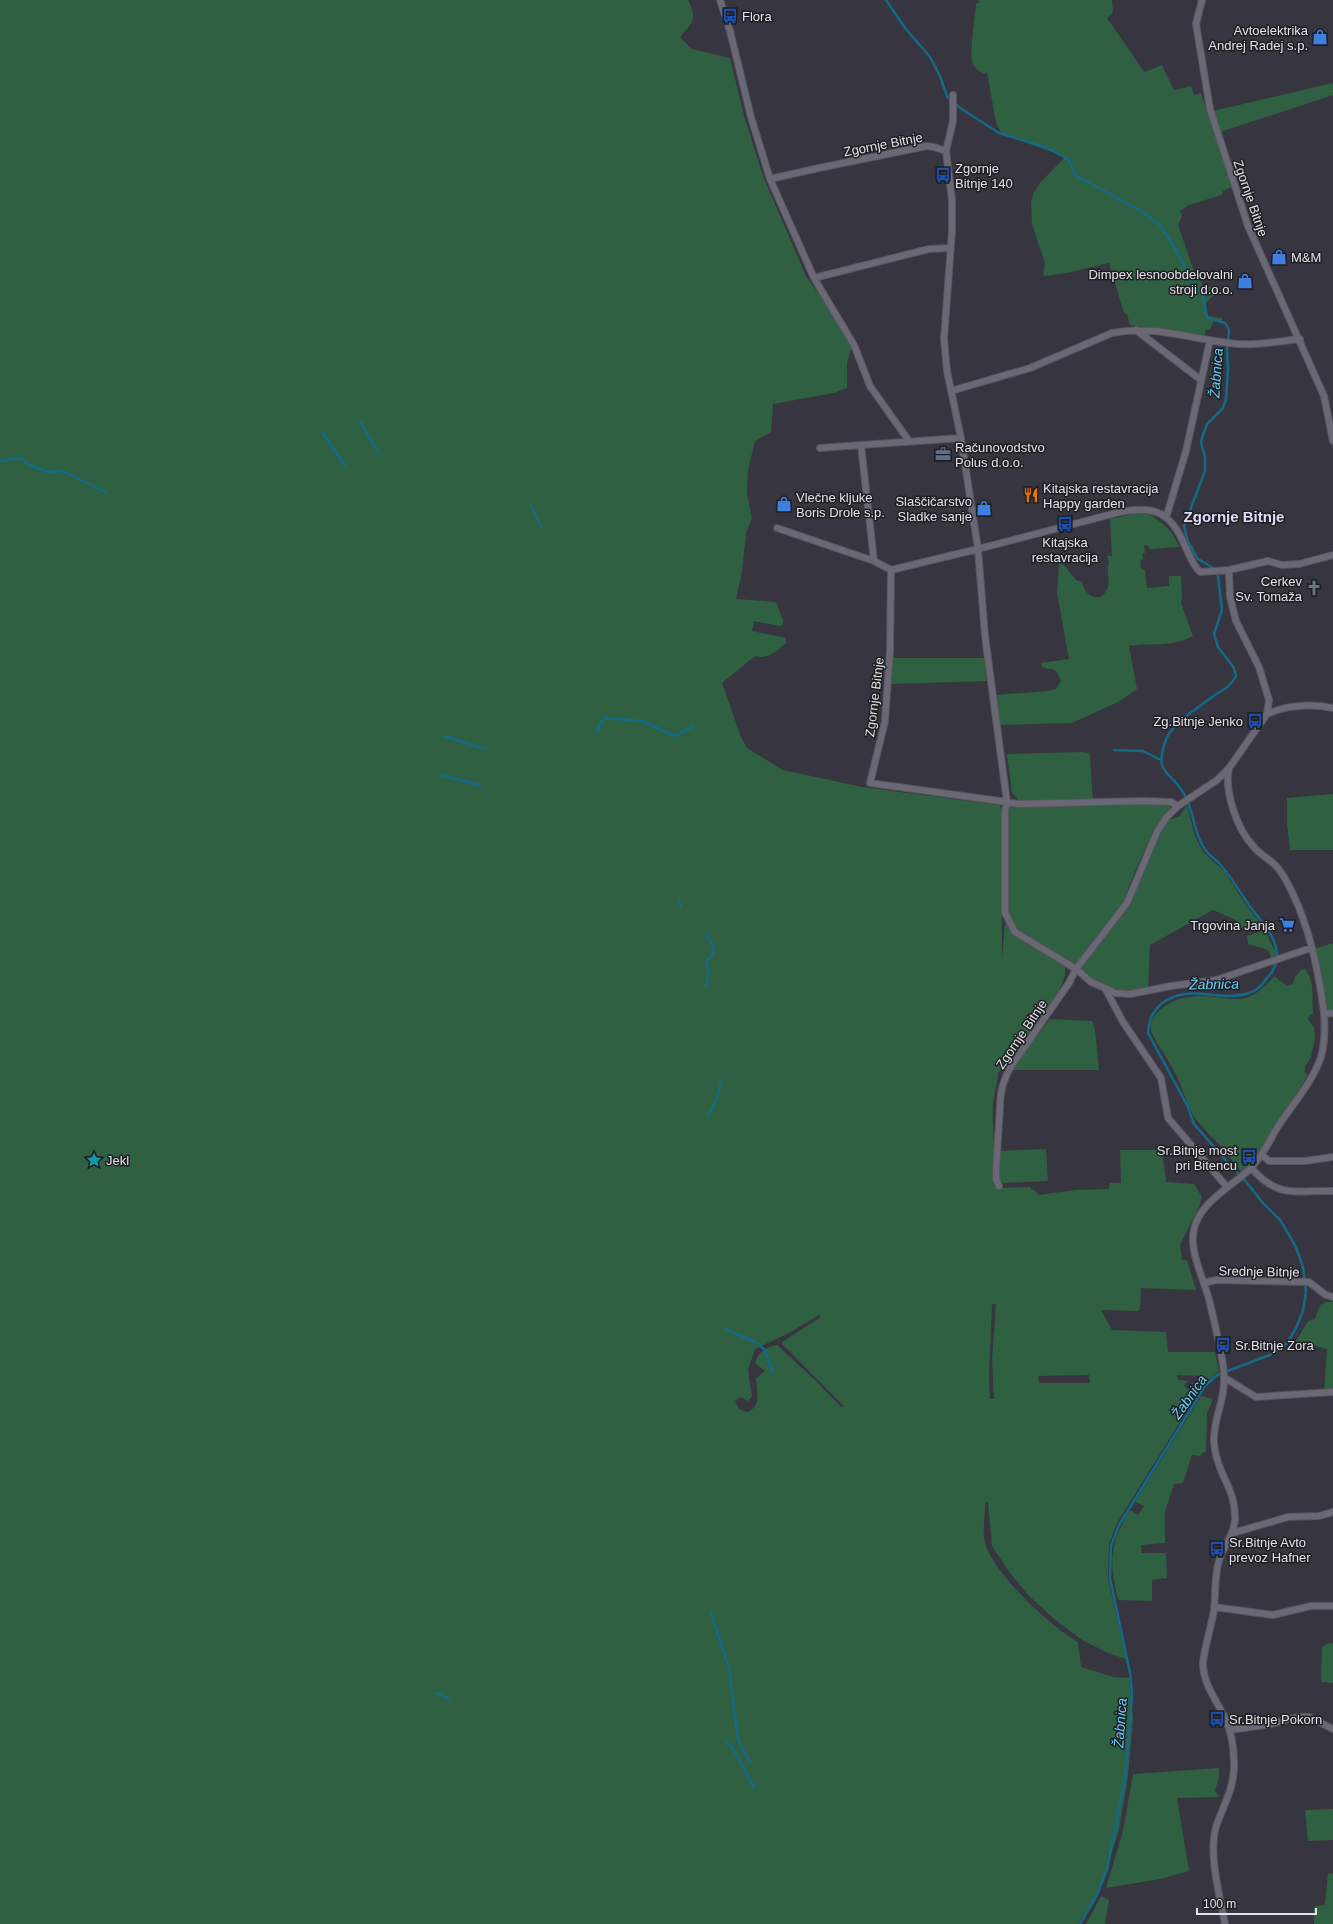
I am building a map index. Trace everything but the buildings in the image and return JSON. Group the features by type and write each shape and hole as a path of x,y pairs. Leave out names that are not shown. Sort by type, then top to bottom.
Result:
{"street":[{"path":"720,0 730,31 751,117 770,179 814,278 854,345 870,386 909,442"},
{"name":"Zgornje Bitnje","path":"1202,0 1196,24 1204,81 1210,109 1248,226 1272,282 1300,339 1324,396 1333,441"},
{"path":"953,95 953,121 946,151 952,200 951,248 944,331 946,360 961,438 978,549 985,636 1007,802 1005,814 1005,913 1015,932 1076,969 1091,982 1116,993 1130,994 1171,986 1216,980 1311,948"},
{"name":"Zgornje Bitnje","path":"770,179 928,146 946,151"},
{"path":"814,278 929,249 951,248"},
{"path":"951,391 1030,368 1112,333 1136,330 1177,334 1233,344 1300,339"},
{"path":"1136,330 1201,380"},
{"path":"1166,518 1186,451 1210,340"},
{"path":"820,448 961,438"},
{"path":"861,445 874,560"},
{"path":"777,528 874,560 891,570 1132,510 1149,509 1166,518 1179,534 1196,568 1200,572 1225,571 1268,561 1282,565 1299,564 1333,555"},
{"name":"Zgornje Bitnje","path":"891,570 890,651 885,721 870,783 1018,804 1171,802 1181,805"},
{"path":"1225,571 1236,620 1259,667 1267,690 1269,700 1267,714 1277,710 1315,705 1333,708"},
{"name":"Zgornje Bitnje","path":"999,1186 996,1179 996,1172 999,1095 1003,1081 1010,1068 1069,983 1076,969 1127,903 1157,832 1166,818 1181,805 1217,780 1229,768 1267,714"},
{"path":"1229,768 1227,784 1240,827 1252,846 1275,864 1286,880 1304,921 1324,1014 1324,1043 1315,1071 1262,1155 1249,1169 1283,1191 1299,1193 1333,1191"},
{"path":"1105,988 1123,1022 1162,1078 1168,1118 1227,1187"},
{"path":"1324,1014 1333,1013"},
{"path":"1262,1155 1269,1161 1305,1161 1333,1157"},
{"name":"Srednje Bitnje","path":"1225,1378 1223,1363 1192,1237 1196,1222 1206,1206 1249,1169"},
{"name":"Srednje Bitnje","path":"1204,1283 1216,1280 1309,1282 1326,1295 1333,1297"},
{"path":"1225,1924 1214,1853 1216,1828 1227,1801 1234,1771 1230,1730 1206,1683 1203,1672 1204,1653 1214,1607 1218,1563 1225,1546 1233,1533 1235,1521 1232,1493 1218,1463 1214,1442 1225,1378 1256,1398 1333,1392"},
{"path":"1233,1533 1288,1517 1319,1516 1333,1512"},
{"path":"1214,1607 1273,1615 1310,1606 1333,1606"},
{"path":"1230,1730 1270,1724 1297,1717 1309,1717 1333,1729"}],"green space":[{"path":"0,0 688,0 693,16 688,28 680,37 692,49 730,58 745,119 763,176 806,276 831,311 852,346 847,363 847,388 834,393 773,404 771,432 755,441 748,470 747,493 752,518 746,533 742,572 736,599 776,602 783,620 783,625 780,626 754,621 752,631 786,638 786,643 768,656 755,656 722,683 741,737 747,748 783,770 862,787 1000,805 1002,958 1005,922 1012,932 1065,967 1064,977 1060,989 1042,1019 1005,1069 998,1072 993,1102 993,1173 997,1188 1031,1187 1031,1189 1037,1192 1038,1195 1076,1190 1109,1189 1110,1183 1121,1183 1120,1150 1162,1150 1166,1182 1194,1184 1202,1197 1199,1207 1180,1245 1182,1260 1187,1260 1196,1290 1141,1288 1140,1309 1138,1311 1101,1310 1112,1330 1166,1332 1168,1352 1215,1352 1219,1371 1205,1383 1185,1414 1117,1523 1109,1545 1108,1577 1126,1659 1108,1653 1082,1640 1053,1618 1028,1595 1010,1573 992,1546 988,1501 985,1504 984,1538 988,1551 1008,1581 1037,1611 1052,1624 1078,1642 1081,1667 1113,1677 1129,1678 1133,1719 1128,1776 1119,1830 1100,1889 1078,1924 0,1924","holes":["992,1304 996,1304 992,1359 994,1399 990,1399 989,1377","819,1315 821,1317 782,1342 782,1344 844,1406 841,1407 816,1381 777,1345 769,1347 760,1353 756,1359 755,1363 765,1371 756,1378 758,1394 757,1403 747,1412 739,1409 735,1401 740,1397 748,1401 752,1396 748,1370 755,1349 789,1333","1089,1375 1090,1383 1039,1383 1038,1376","1177,1375 1201,1376 1201,1382 1191,1383 1196,1386 1191,1391 1184,1386 1188,1381 1178,1380"]},
{"path":"978,0 1112,0 1113,12 1107,18 1143,70 1145,72 1162,65 1174,90 1191,86 1194,95 1201,93 1232,187 1223,191 1222,195 1189,205 1180,211 1182,216 1178,225 1194,271 1203,286 1215,287 1218,290 1206,303 1208,316 1222,318 1222,322 1214,321 1210,329 1205,330 1205,337 1130,325 1127,314 1124,313 1109,263 1067,273 1043,276 1045,263 1032,224 1031,202 1033,194 1040,183 1064,158 1052,152 1002,134 996,123 987,72 984,74 978,71 972,61 972,41 976,4 980,2"},
{"path":"1333,83 1333,95 1220,132 1213,111"},
{"path":"1143,512 1160,521 1170,530 1179,547 1149,549 1148,545 1144,545 1145,553 1142,553 1143,559 1140,561 1141,569 1145,570 1147,588 1169,586 1169,576 1181,576 1181,603 1193,636 1177,642 1129,646 1137,689 1118,702 1072,723 1000,725 995,695 1048,691 1056,689 1061,681 1056,671 1042,667 1041,663 1069,659 1057,593 1059,564 1062,563 1076,580 1082,582 1088,594 1095,597 1103,595 1108,588 1109,563 1107,556 1112,556 1110,519"},
{"path":"893,658 987,658 989,681 891,684"},
{"path":"1089,753 1093,802 1018,802 1017,798 1012,793 1007,754"},
{"path":"1333,794 1333,850 1290,850 1287,824 1287,798"},
{"path":"1091,804 1160,805 1170,806 1171,810 1151,837 1122,905 1075,967 1017,931 1007,912 1008,806"},
{"path":"1187,805 1195,836 1204,853 1224,871 1246,905 1264,928 1278,958 1272,959 1268,950 1248,944 1247,936 1259,932 1256,927 1238,929 1236,920 1213,910 1150,945 1148,989 1128,991 1104,986 1096,982 1081,969 1129,905 1154,845 1169,820 1180,816"},
{"path":"1333,943 1333,1010 1327,1011 1325,1009 1314,949"},
{"path":"1305,969 1312,985 1313,1014 1309,1016 1308,1019 1314,1028 1315,1038 1311,1057 1305,1067 1305,1073 1308,1075 1257,1157 1241,1172 1225,1150 1194,1116 1170,1063 1152,1033 1151,1024 1156,1014 1161,1009 1172,1002 1183,998 1197,996 1242,999 1263,988 1274,976 1287,986 1293,984 1295,977 1301,970"},
{"path":"1050,1019 1092,1021 1095,1029 1099,1070 1011,1070"},
{"path":"1046,1149 1048,1181 1003,1183 998,1179 1000,1151"},
{"path":"1326,1302 1333,1302 1333,1391 1324,1391 1327,1349 1296,1341 1308,1321 1315,1319 1320,1305"},
{"path":"1201,1396 1213,1399 1207,1413 1206,1453 1203,1452 1201,1456 1192,1455 1183,1483 1174,1484 1165,1512 1165,1543 1141,1545 1142,1553 1166,1553 1167,1578 1152,1580 1152,1601 1118,1600 1112,1564 1118,1533 1130,1510 1138,1515 1144,1506 1135,1502"},
{"path":"1333,1643 1333,1683 1321,1682 1322,1648 1326,1644"},
{"path":"1219,1768 1219,1778 1215,1790 1219,1797 1177,1798 1189,1871 1160,1879 1106,1888 1123,1831 1133,1774"},
{"path":"1333,1809 1333,1840 1308,1841 1305,1810"},
{"path":"1328,1873 1333,1874 1333,1924 1314,1924 1315,1906 1325,1905"},
{"path":"1101,1896 1109,1900 1105,1924 1086,1924"}],"waterway":[{"name":"Žabnica","path":"886,0 905,28 930,57 940,76 947,96 960,108 999,133 1048,148 1069,160 1075,175 1141,211 1160,225 1176,250 1194,287 1202,291 1205,312 1208,318 1225,323 1229,330 1226,399 1223,408 1207,424 1203,435 1201,442 1205,457 1205,471 1184,526 1188,542 1198,559 1215,569 1218,576 1222,610 1214,634 1218,647 1234,668 1236,676 1228,686 1185,717 1173,728 1165,742 1162,753 1162,761 1166,772 1179,786 1188,801 1196,831 1202,845 1226,872 1273,938 1277,954 1273,970 1264,983 1257,989 1252,992 1238,995 1227,996 1193,993 1182,994 1171,998 1155,1010 1150,1020 1148,1033 1187,1105 1194,1124 1248,1184 1262,1202 1280,1220 1296,1247 1303,1267 1306,1292 1303,1311 1296,1328 1287,1343 1270,1355 1217,1375 1205,1386 1119,1525 1111,1546 1110,1578 1130,1673 1132,1694 1130,1722 1125,1778 1107,1870 1097,1895 1080,1924"},
{"path":"360,422 379,453"},
{"path":"322,432 345,466"},
{"path":"0,461 20,458 28,464 47,472 63,471 106,492"},
{"path":"531,506 541,527"},
{"path":"597,730 604,718 642,721 675,736 694,726"},
{"path":"444,736 486,749"},
{"path":"1114,750 1143,751 1161,760"},
{"path":"441,775 480,785"},
{"path":"679,900 681,907"},
{"path":"706,986 709,973 706,963 712,955 714,949 707,935"},
{"path":"708,1115 717,1098 721,1081"},
{"path":"726,1329 757,1343 764,1349 773,1372"},
{"path":"711,1613 729,1668 738,1740 750,1762"},
{"path":"436,1693 450,1699"},
{"path":"727,1742 733,1748 754,1788"}],"place":[{"name":"Flora","path":"730,16"},
{"name":"Avtoelektrika Andrej Radej s.p.","path":"1320,37"},
{"name":"Zgornje Bitnje 140","path":"943,175"},
{"name":"M&M","path":"1279,257"},
{"name":"Dimpex lesnoobdelovalni stroji d.o.o.","path":"1245,281"},
{"name":"Računovodstvo Polus d.o.o.","path":"943,454"},
{"name":"Kitajska restavracija Happy garden","path":"1031,495"},
{"name":"Vlečne kljuke Boris Drole s.p.","path":"784,504"},
{"name":"Slaščičarstvo Sladke sanje","path":"984,508"},
{"name":"Kitajska restavracija","path":"1065,524"},
{"name":"Cerkev Sv. Tomaža","path":"1314,588"},
{"name":"Zg.Bitnje Jenko","path":"1255,721"},
{"name":"Trgovina Janja","path":"1287,925"},
{"name":"Sr.Bitnje most pri Bitencu","path":"1249,1157"},
{"name":"Jekl","path":"94,1160"},
{"name":"Sr.Bitnje Zora","path":"1223,1345"},
{"name":"Sr.Bitnje Avto prevoz Hafner","path":"1217,1549"},
{"name":"Sr.Bitnje Pokorn","path":"1217,1719"}],"district":[{"name":"Zgornje Bitnje","path":"1234,517"}]}
